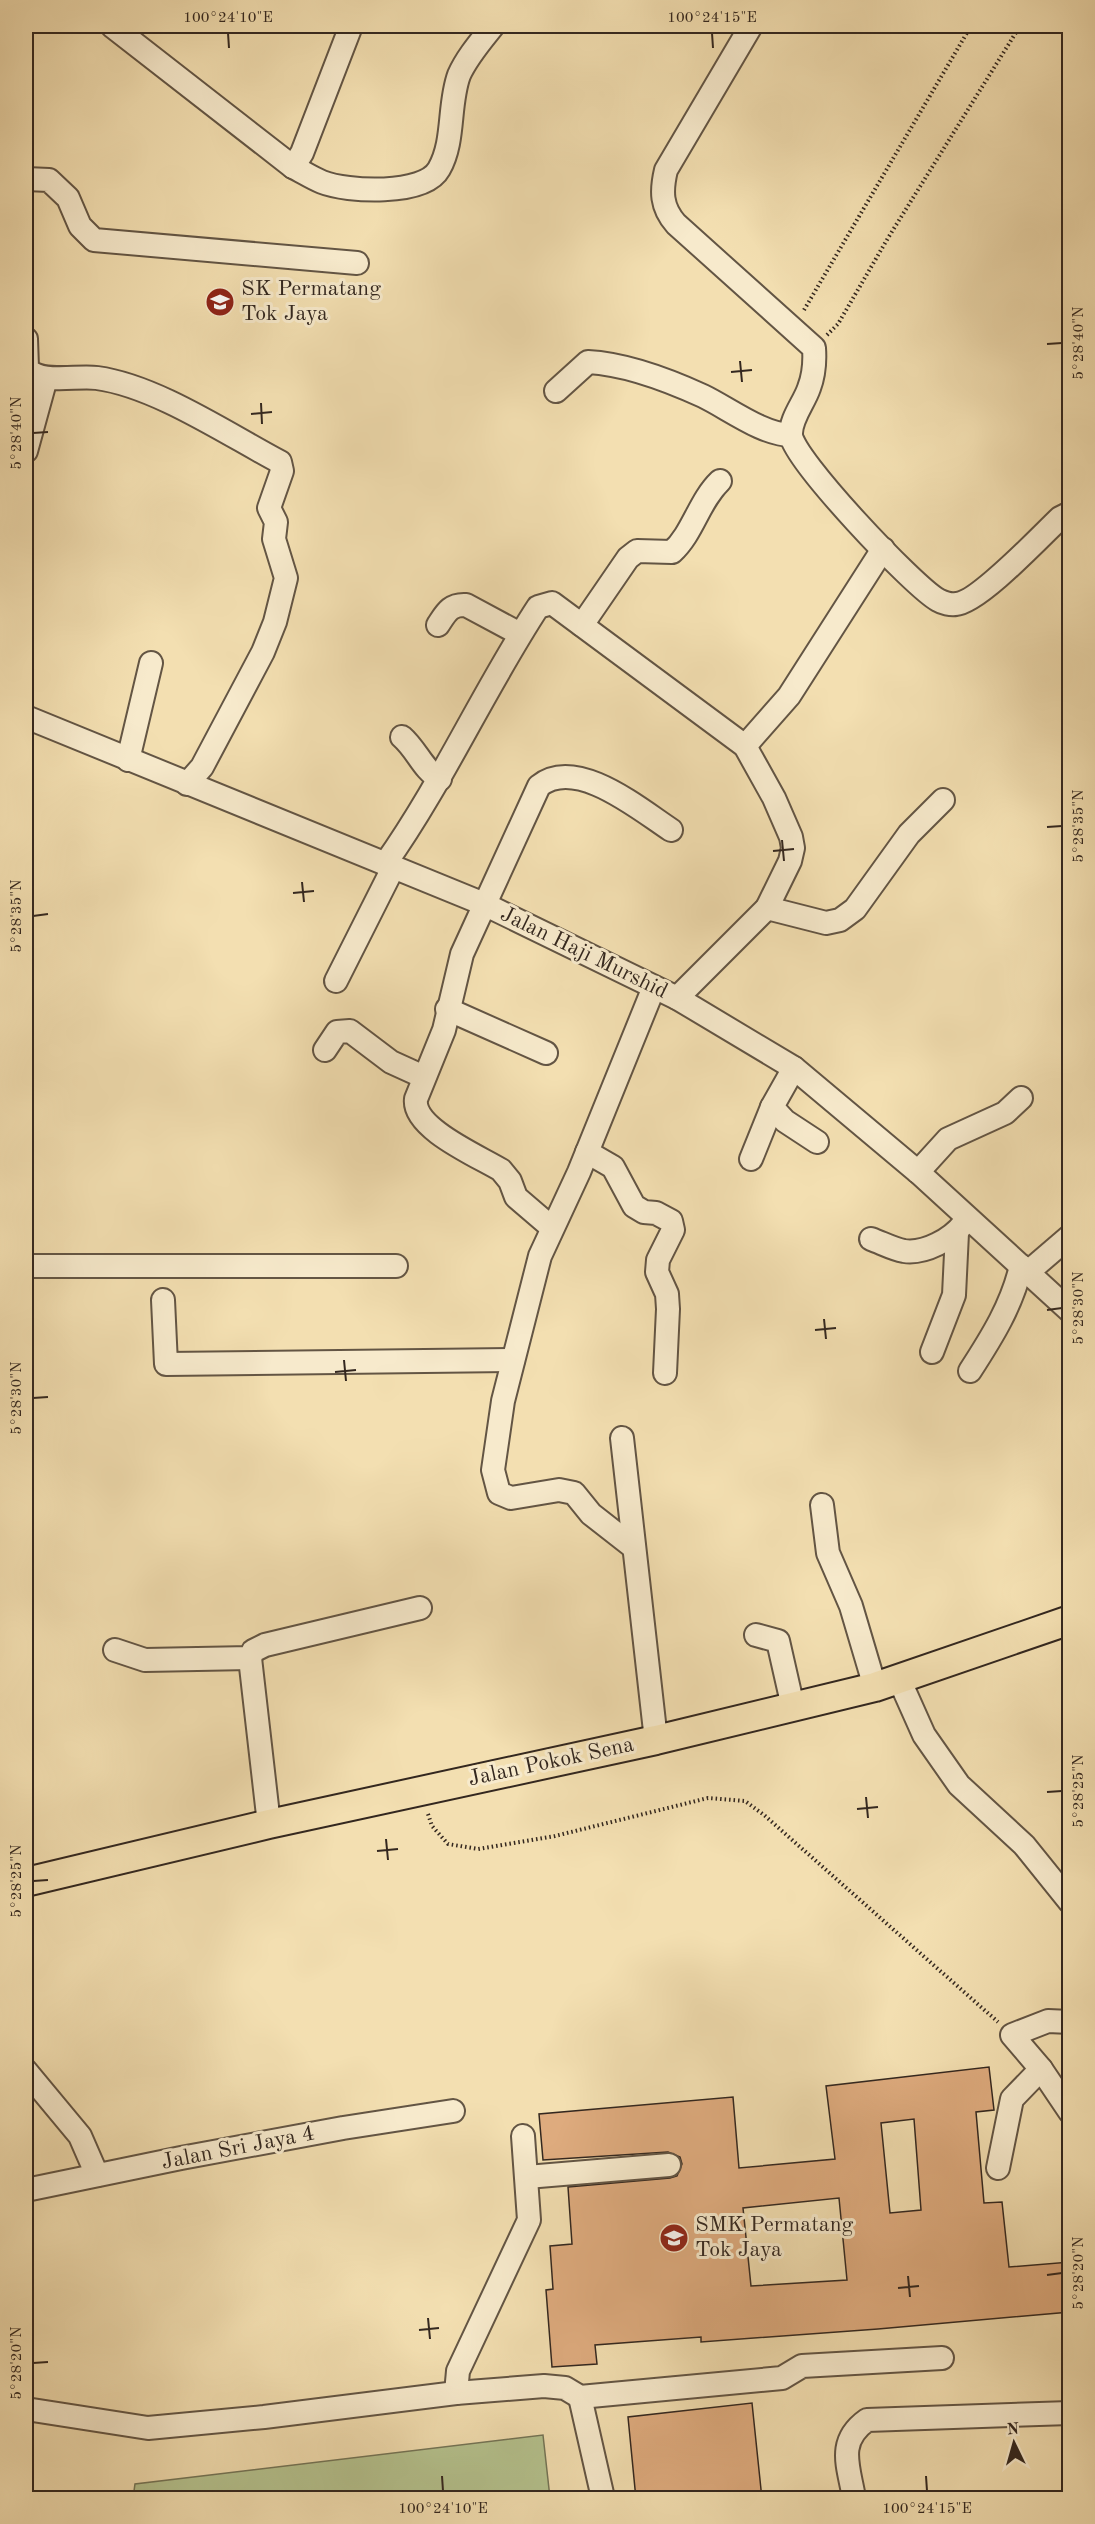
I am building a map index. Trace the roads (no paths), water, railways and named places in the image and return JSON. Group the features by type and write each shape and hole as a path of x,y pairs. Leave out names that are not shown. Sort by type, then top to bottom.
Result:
{"main road":[{"name":"Jalan Pokok Sena","path":"26,1882 269,1824 656,1740 793,1707 887,1683 1070,1620"}],"street":[{"path":"112,26 293,167 323,183 402,188 429,181 438,171 445,155 459,75 493,26"},
{"path":"293,167 302,153 351,26"},
{"path":"751,26 666,170 662,196 668,214 676,224 814,348 814,372 809,389 793,423 791,435 795,449 878,558 938,600 955,605 976,597 1060,518 1070,513"},
{"path":"26,178 49,180 68,198 80,226 94,240 357,263"},
{"path":"26,339 27,368 31,374 46,378 98,378 156,396 280,462 282,471 269,508 276,522 274,540 286,578 275,622 263,652 202,767 187,784"},
{"path":"556,391 588,362 603,362 648,374 702,396 766,430 791,435"},
{"path":"26,451 46,378"},
{"path":"582,626 628,558 637,551 672,552 680,545 701,504 720,481"},
{"path":"745,746 789,696 878,558"},
{"path":"336,981 389,866 520,634 538,607 549,602 745,746 782,815 793,848 790,861 767,908 677,998"},
{"path":"438,625 449,609 456,604 466,605 520,634"},
{"path":"128,760 152,663"},
{"name":"Jalan Haji Murshid","path":"26,717 484,904 677,998 794,1068 918,1172 962,1226 1025,1269 1070,1311"},
{"path":"402,737 411,745 432,775 440,779"},
{"path":"551,1227 516,1197 510,1181 501,1170 424,1122 414,1107 444,1030 447,1009 462,954 539,786 548,778 576,777 599,784 671,830"},
{"path":"767,908 826,923 840,920 855,909 909,834 943,800"},
{"path":"632,1546 591,1514 574,1493 559,1490 511,1498 500,1493 493,1470 503,1401 525,1307 551,1227 587,1152 654,987"},
{"path":"447,1009 546,1053"},
{"path":"325,1050 337,1032 350,1031 391,1062 424,1077"},
{"path":"751,1159 772,1107 794,1068"},
{"path":"918,1172 948,1139 1005,1113 1021,1098"},
{"path":"772,1107 785,1121 817,1142"},
{"path":"587,1152 613,1167 634,1206 644,1212 656,1214 671,1221 673,1230 658,1260 657,1272 667,1294 665,1373"},
{"path":"871,1239 905,1251 929,1248 962,1226"},
{"path":"932,1352 954,1295 962,1226"},
{"path":"970,1371 996,1332 1025,1269 1070,1236"},
{"path":"26,1266 396,1266"},
{"path":"163,1300 166,1364 513,1360"},
{"path":"622,1438 632,1546 656,1740"},
{"path":"822,1505 828,1552 887,1683 958,1785 1024,1845 1070,1902"},
{"path":"269,1824 250,1658 253,1651 265,1645 420,1608"},
{"path":"756,1635 778,1641 793,1707"},
{"path":"115,1650 145,1660 250,1658"},
{"path":"1070,2022 1048,2021 1030,2026 1012,2035 1041,2069 1070,2112"},
{"path":"998,2168 1012,2099 1041,2069"},
{"path":"26,2071 80,2136 98,2175"},
{"name":"Jalan Sri Jaya 4","path":"26,2190 343,2128 453,2111"},
{"path":"456,2393 458,2371 529,2220 523,2136"},
{"path":"527,2177 669,2165"},
{"path":"26,2409 148,2428 264,2417 456,2393 544,2386 565,2388 580,2397 782,2378 802,2366 942,2358"},
{"path":"580,2397 603,2499"},
{"path":"854,2499 846,2453 849,2439 856,2428 867,2420 1070,2413"}],"place":[{"name":"SK Permatang Tok Jaya","path":"220,302"},
{"name":"SMK Permatang Tok Jaya","path":"674,2238"}]}
